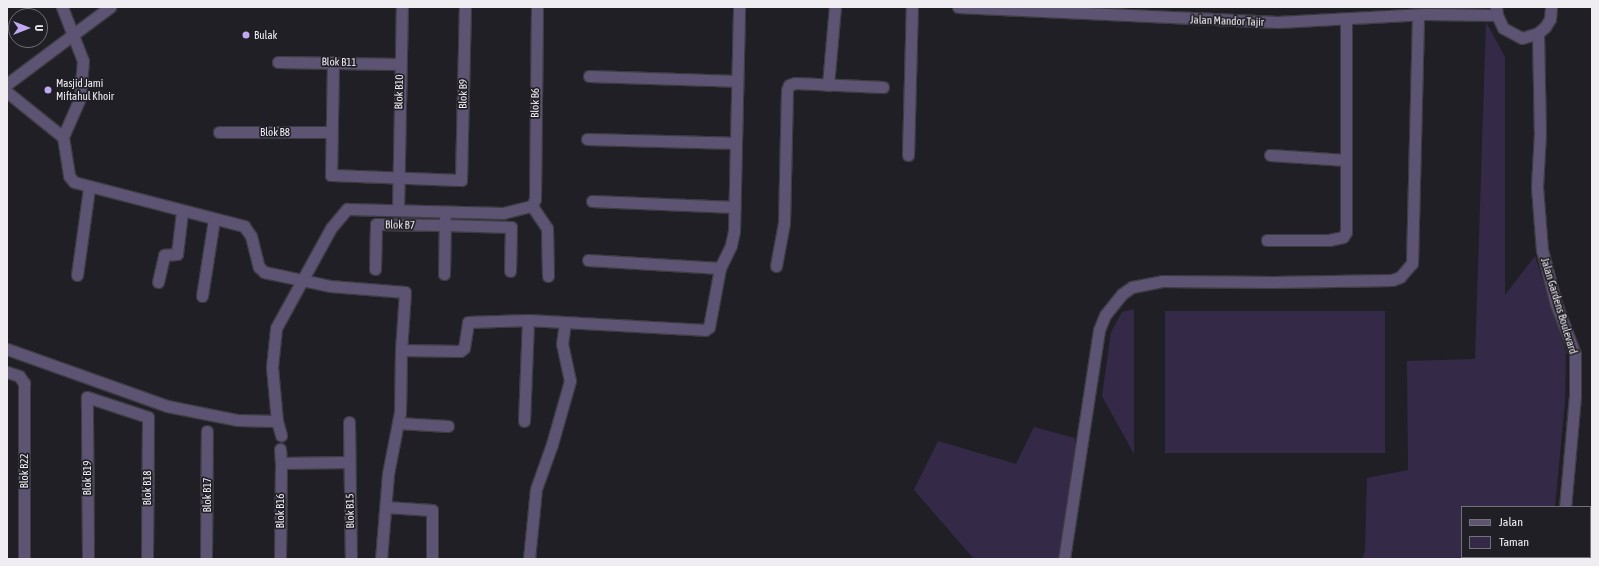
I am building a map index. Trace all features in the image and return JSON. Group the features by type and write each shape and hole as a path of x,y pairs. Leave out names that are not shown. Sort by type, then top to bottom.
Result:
{"street":[{"path":"62,7 83,60 80,98 63,137 70,179 88,188 244,226 251,236 259,267 264,272 303,282 405,292 398,423 391,455 380,559"},
{"path":"7,84 110,7"},
{"name":"Blok B10","path":"398,210 399,64 402,7"},
{"name":"Blok B9","path":"398,178 461,180 465,7"},
{"name":"Blok B6","path":"533,202 537,7"},
{"path":"401,350 460,351 464,348 468,322 528,320 704,330 711,323 720,268 731,245 735,207 736,81 739,7"},
{"path":"828,85 835,7"},
{"path":"908,155 912,7"},
{"name":"Jalan Mandor Tajir","path":"958,7 1228,21 1346,19 1496,11"},
{"path":"1496,11 1503,28 1515,36 1529,37 1538,33 1550,19 1551,7"},
{"path":"1267,240 1329,240 1343,237 1347,226 1346,19"},
{"path":"1064,559 1094,351 1105,315 1122,294 1132,287 1162,281 1273,282 1392,280 1400,277 1412,263 1418,19"},
{"name":"Jalan Gardens Boulevard","path":"1538,33 1540,133 1537,187 1542,250 1556,304 1575,354 1575,396 1565,506"},
{"name":"Blok B11","path":"278,62 399,64"},
{"path":"333,62 331,175 398,178"},
{"path":"589,76 736,81"},
{"path":"776,266 784,223 787,90 789,85 795,83 883,87"},
{"path":"7,92 63,137"},
{"name":"Blok B8","path":"219,132 332,132"},
{"path":"587,140 736,143"},
{"path":"1270,155 1346,160"},
{"path":"77,275 88,188"},
{"path":"592,201 735,207"},
{"path":"280,435 277,421 272,367 276,328 303,282 331,228 347,209 503,212 533,202 547,228 548,276"},
{"path":"444,274 446,211"},
{"path":"158,282 164,255 177,254 182,212"},
{"path":"202,296 214,219"},
{"name":"Blok B7","path":"375,269 376,224 445,225 510,227 510,272"},
{"path":"588,260 720,268"},
{"path":"524,421 528,320"},
{"path":"530,559 536,489 556,434 570,381 563,349 565,322"},
{"path":"7,349 167,406 237,420 277,421"},
{"name":"Blok B22","path":"7,372 19,376 24,382 24,559"},
{"name":"Blok B18","path":"87,397 148,417 147,559"},
{"name":"Blok B19","path":"87,397 88,559"},
{"name":"Blok B15","path":"349,422 351,559"},
{"path":"398,423 448,426"},
{"name":"Blok B17","path":"206,559 207,432"},
{"name":"Blok B16","path":"280,448 280,559"},
{"path":"280,463 349,462"},
{"path":"386,507 432,510 432,559"}],"green space":[{"path":"1486,22 1505,57 1505,295 1535,256 1566,352 1565,401 1555,506 1461,506 1461,558 1550,559 1362,559 1365,551 1367,478 1408,470 1407,361 1475,359"},
{"path":"1134,309 1134,454 1102,396 1111,332 1122,312"},
{"path":"1165,311 1385,311 1385,453 1165,453"},
{"path":"1034,427 1075,438 1075,472 1062,559 974,559 914,490 938,441 1016,464"}],"place":[{"name":"Bulak","path":"246,35"},
{"name":"Masjid Jami Miftahul Khoir","path":"48,90"}]}
